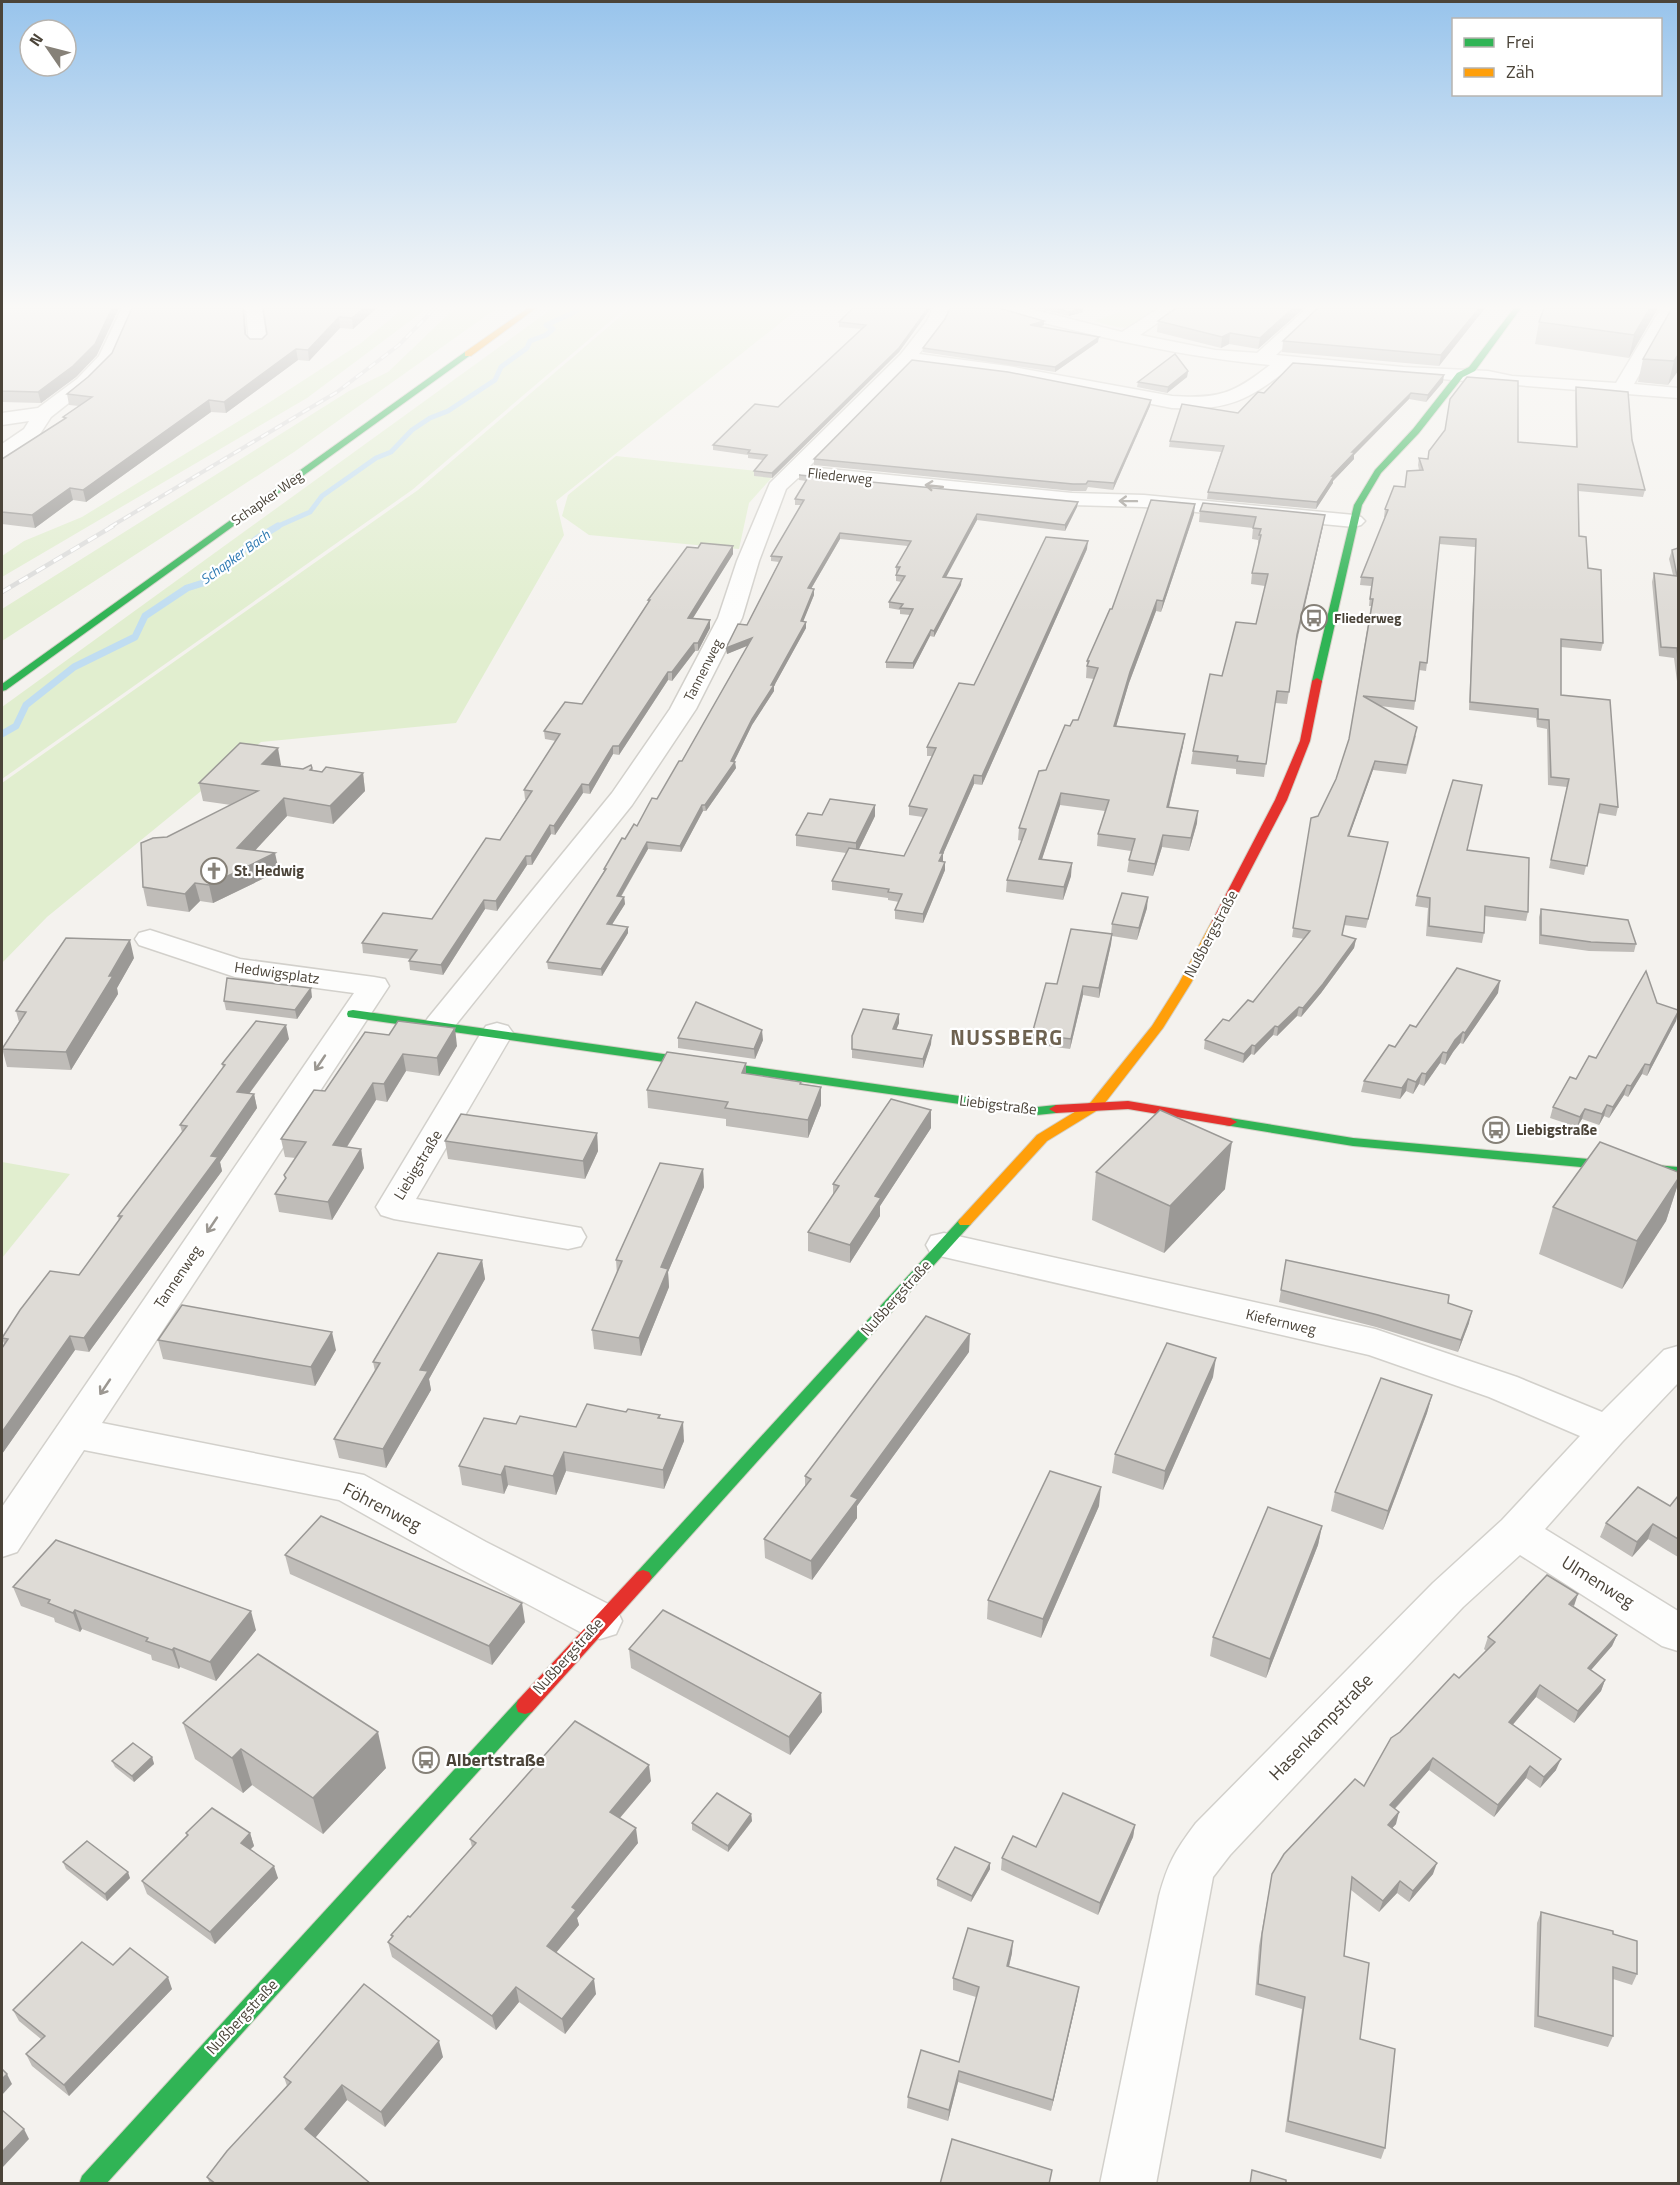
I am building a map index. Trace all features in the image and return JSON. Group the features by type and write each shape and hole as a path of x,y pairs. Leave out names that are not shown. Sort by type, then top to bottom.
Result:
{"street":[{"path":"2,452 31,433 48,410"},
{"name":"Schapker Weg","path":"2,688 391,410"},
{"name":"Tannenweg","path":"439,1025 622,799 662,743 683,709 730,618 769,503 777,487 854,410"},
{"name":"Nußbergstraße","path":"90,2184 1042,1137 1095,1105 1157,1028 1185,983 1281,800 1305,741 1358,506 1378,472 1433,410"},
{"path":"2,419 44,413"},
{"name":"Fliederweg","path":"791,471 1072,499 1144,501 1354,521"},
{"name":"Hedwigsplatz","path":"150,939 235,968 374,986 353,1014"},
{"name":"Tannenweg","path":"2,1540 353,1014"},
{"name":"Liebigstraße","path":"353,1014 1037,1111 1095,1105 1128,1105 1353,1142 1678,1172"},
{"name":"Liebigstraße","path":"497,1033 394,1206 568,1237"},
{"name":"Kiefernweg","path":"944,1245 1375,1343 1503,1386 1608,1431"},
{"name":"Hasenkampstraße","path":"1128,2184 1191,1868 1213,1839 1448,1595 1517,1532 1608,1431 1678,1360"},
{"name":"Föhrenweg","path":"74,1433 349,1486 471,1554 600,1621"},
{"name":"Ulmenweg","path":"1517,1532 1678,1633"}],"green space":[{"path":"257,410 287,410 2,577 2,556 24,541 82,517"},
{"path":"319,410 353,410 294,452 2,641 2,609"},
{"path":"412,410 506,410 412,490 2,779 2,707"},
{"path":"511,410 671,410 556,501 564,535 456,723 261,742 47,917 2,963 2,783 418,490"},
{"path":"616,456 776,473 749,503 739,549 589,535 562,516 568,495"},
{"path":"2,1162 70,1174 2,1258"}],"building":[{"path":"73,410 195,410 83,490 70,488 32,515 2,512 2,459 66,418 63,417"},
{"path":"749,410 836,410 772,473 754,471 767,455 748,453 750,450 713,445"},
{"path":"863,410 1147,410 1114,483 1088,481 1086,484 1073,484 814,459"},
{"path":"1180,410 1219,410 1238,413 1241,410 1394,410 1352,452 1355,452 1332,476 1334,476 1317,502 1208,492 1224,446 1170,441"},
{"path":"1448,410 1518,410 1518,442 1577,447 1576,410 1629,410 1632,440 1645,490 1578,484 1579,536 1586,537 1588,568 1601,570 1603,643 1561,639 1561,695 1610,700 1618,807 1600,804 1587,866 1551,860 1569,779 1551,777 1549,720 1538,719 1538,709 1470,702 1476,539 1440,537 1427,663 1420,662 1415,701 1363,696 1417,727 1407,765 1375,761 1348,836 1388,842 1368,919 1346,916 1342,935 1356,939 1323,984 1303,1008 1299,1007 1244,1054 1205,1040 1223,1019 1229,1021 1248,1000 1253,1002 1310,931 1293,928 1311,818 1318,816 1336,779 1349,739 1373,599 1370,599 1373,578 1361,577 1388,510 1385,509 1394,486 1405,487 1407,471 1423,470 1419,458 1428,459 1429,451 1445,430"},
{"path":"799,475 1078,502 1065,525 977,514 943,577 962,579 934,631 931,630 913,663 886,662 913,609 900,608 903,604 889,602 905,576 896,575 900,567 896,567 911,541 840,533 808,588 814,589 801,621 806,622 771,685 774,685 752,719 731,761 735,762 705,805 702,805 680,846 647,842 617,896 624,897 607,924 628,927 601,969 547,962 606,869 604,869 622,838 625,839 634,824 637,826 652,798 657,799 679,761 682,761 752,638 726,648 738,624 747,625 782,557 771,556 804,500 795,499 809,476"},
{"path":"1151,500 1195,504 1163,601 1157,600 1130,672 1114,726 1185,734 1167,807 1198,811 1191,838 1163,835 1155,864 1129,860 1135,839 1098,834 1109,800 1061,793 1039,859 1072,863 1064,887 1007,880 1026,829 1019,828 1039,771 1046,770 1065,725 1070,726 1073,720 1078,720 1098,668 1087,666 1089,661 1087,661 1110,609 1112,609"},
{"path":"1203,503 1325,515 1297,635 1289,692 1277,691 1266,764 1237,761 1238,756 1193,751 1210,674 1222,676 1236,622 1256,624 1268,574 1252,573 1261,535 1259,535 1261,529 1253,528 1256,517 1200,511"},
{"path":"1046,537 1088,541 982,776 974,775 940,853 943,853 939,861 945,862 923,914 895,910 902,894 888,892 889,889 832,881 849,848 904,856 927,809 909,806 936,748 927,747 959,683 974,685"},
{"path":"701,543 733,546 688,618 710,620 698,643 694,643 672,672 668,672 619,746 613,746 589,785 582,784 554,826 550,825 531,856 526,856 496,901 484,900 441,965 409,961 417,950 362,943 383,913 432,919 486,838 500,840 532,791 524,790 560,734 544,731 565,702 582,704 650,600 648,600 687,547 698,548"},
{"path":"1678,548 1678,661 1677,648 1661,647 1654,573 1677,576 1672,550"},
{"path":"240,743 278,748 262,764 303,769 311,765 310,770 322,772 326,767 363,773 330,806 284,798 237,848 275,853 209,885 195,883 185,894 143,887 141,843 153,838 167,837 258,791 199,783"},
{"path":"1453,780 1482,785 1467,850 1529,858 1528,912 1485,906 1484,933 1429,926 1430,898 1417,896"},
{"path":"830,799 875,805 856,843 796,835 808,813 822,815"},
{"path":"1122,893 1148,897 1139,928 1112,924"},
{"path":"1541,909 1628,920 1636,944 1591,942 1541,935"},
{"path":"1071,929 1112,934 1099,988 1083,986 1071,1039 1032,1034 1046,983 1057,984"},
{"path":"66,938 130,940 109,976 113,976 66,1052 2,1049 26,1012 16,1011"},
{"path":"1457,968 1500,981 1465,1033 1463,1032 1455,1040 1447,1053 1443,1052 1426,1074 1422,1073 1416,1082 1408,1079 1402,1088 1364,1081 1389,1045 1395,1047 1410,1025 1416,1027"},
{"path":"1646,971 1657,1003 1678,1010 1650,1065 1645,1064 1631,1086 1627,1085 1613,1107 1607,1105 1602,1114 1585,1109 1580,1117 1553,1107 1570,1077 1576,1079 1589,1056 1596,1058"},
{"path":"227,978 311,988 295,1010 224,1001"},
{"path":"696,1002 762,1030 754,1049 678,1038"},
{"path":"863,1009 899,1014 893,1029 932,1035 923,1059 852,1049 852,1036"},
{"path":"256,1021 286,1025 237,1092 254,1094 211,1156 218,1157 84,1338 70,1336 2,1432 2,1348 8,1339 2,1338 50,1271 79,1275 122,1216 118,1216 187,1126 180,1125 225,1065 222,1064"},
{"path":"398,1021 455,1028 437,1058 403,1054 384,1084 373,1083 333,1145 361,1149 328,1202 275,1194 286,1178 284,1175 306,1142 281,1139 314,1090 325,1091 365,1032 389,1035"},
{"path":"667,1052 746,1063 742,1073 821,1087 808,1120 725,1108 728,1102 647,1090"},
{"path":"891,1099 931,1110 875,1196 881,1198 850,1245 808,1232 839,1186 833,1184"},
{"path":"1160,1110 1232,1142 1170,1206 1096,1172"},
{"path":"461,1114 597,1133 583,1161 445,1141"},
{"path":"1600,1142 1678,1172 1678,1179 1637,1241 1553,1207"},
{"path":"660,1163 703,1169 661,1267 668,1269 639,1338 592,1330 622,1261 616,1260"},
{"path":"438,1253 482,1260 420,1370 428,1371 383,1449 334,1439 380,1363 373,1362"},
{"path":"1286,1260 1449,1295 1448,1303 1472,1311 1461,1340 1378,1315 1281,1290"},
{"path":"182,1305 332,1332 311,1367 158,1340"},
{"path":"926,1316 970,1334 851,1496 858,1499 811,1561 764,1539 811,1479 805,1476"},
{"path":"1167,1343 1216,1358 1165,1471 1115,1454"},
{"path":"1381,1378 1432,1395 1388,1511 1335,1492"},
{"path":"587,1404 626,1412 628,1409 660,1415 658,1418 683,1422 663,1470 564,1452 553,1476 505,1466 501,1475 459,1466 484,1418 516,1424 520,1416 576,1427"},
{"path":"1050,1471 1101,1487 1043,1619 988,1600"},
{"path":"1638,1487 1670,1506 1678,1496 1678,1539 1653,1524 1637,1542 1606,1523"},
{"path":"1268,1507 1322,1526 1270,1659 1213,1637"},
{"path":"321,1516 522,1603 489,1646 285,1555"},
{"path":"56,1540 251,1611 210,1662 174,1648 172,1650 146,1641 148,1638 75,1610 73,1613 48,1603 50,1600 13,1587"},
{"path":"1547,1575 1578,1594 1569,1604 1617,1635 1588,1668 1605,1680 1578,1711 1540,1685 1509,1722 1561,1759 1544,1777 1530,1766 1498,1805 1433,1758 1390,1805 1399,1812 1388,1825 1437,1863 1413,1891 1400,1881 1383,1901 1352,1877 1344,1956 1369,1963 1360,2039 1395,2049 1385,2148 1288,2121 1305,1997 1258,1984 1262,1934 1272,1874 1284,1854 1355,1779 1364,1786 1391,1738 1400,1732 1454,1674 1459,1678 1495,1642 1488,1637"},
{"path":"663,1610 821,1693 789,1737 629,1649"},
{"path":"258,1654 378,1732 313,1798 241,1749 232,1758 183,1723"},
{"path":"575,1721 649,1765 610,1812 636,1828 572,1907 576,1910 547,1946 594,1979 562,2019 516,1987 492,2016 388,1942 393,1936 391,1935 476,1843 470,1839"},
{"path":"133,1743 152,1757 132,1776 112,1761"},
{"path":"717,1793 751,1814 728,1846 692,1823"},
{"path":"1063,1793 1135,1825 1100,1903 1002,1858 1013,1836 1036,1847"},
{"path":"212,1808 250,1833 241,1843 274,1866 210,1932 142,1881"},
{"path":"87,1841 128,1872 105,1894 63,1862"},
{"path":"955,1847 990,1863 972,1896 937,1879"},
{"path":"1541,1912 1613,1931 1613,1934 1637,1941 1637,1974 1613,1967 1613,2036 1538,2016"},
{"path":"968,1928 1013,1941 1007,1966 1079,1987 1053,2100 959,2071 949,2110 908,2097 921,2050 959,2062 979,1987 953,1978"},
{"path":"82,1942 113,1965 130,1948 168,1977 64,2085 26,2054 45,2036 13,2010"},
{"path":"364,1984 439,2041 381,2112 342,2085 305,2129 371,2184 216,2184 207,2177 227,2151 291,2082 284,2077"},
{"path":"2,2069 7,2074 2,2079"},
{"path":"2,2110 24,2129 2,2152"},
{"path":"952,2139 1052,2170 1049,2184 940,2184"},
{"path":"1252,2170 1286,2180 1286,2184 1250,2184"}],"waterway":[{"name":"Schapker Bach","path":"277,526 310,512 322,496 376,458 391,452 412,430 430,418 450,410"},
{"name":"Schapker Bach","path":"2,734 16,726 26,705 74,667 135,637 145,616 187,588 203,583 258,538 277,526"}],"railway":[{"path":"110,527 307,410"},
{"path":"2,592 113,526"}],"traffic: fast":[{"path":"2,688 390,410"},
{"path":"1317,681 1358,505 1378,472 1433,410"},
{"path":"353,1014 1037,1111 1056,1109"},
{"path":"1230,1122 1353,1142 1678,1172"},
{"path":"643,1577 965,1222"},
{"path":"90,2184 525,1706"}],"traffic: slow":[{"path":"965,1222 1042,1138 1096,1105 1157,1028 1185,983 1217,923"}],"traffic: jam":[{"path":"1217,923 1281,800 1305,741 1317,681"},
{"path":"1056,1109 1128,1105 1230,1122"},
{"path":"525,1706 643,1577"}],"place":[{"name":"Fliederweg","path":"1314,618"},
{"name":"St. Hedwig","path":"214,871"},
{"name":"Liebigstraße","path":"1496,1130"},
{"name":"Albertstraße","path":"426,1760"}],"district":[{"name":"NUSSBERG","path":"1007,1038"}]}
